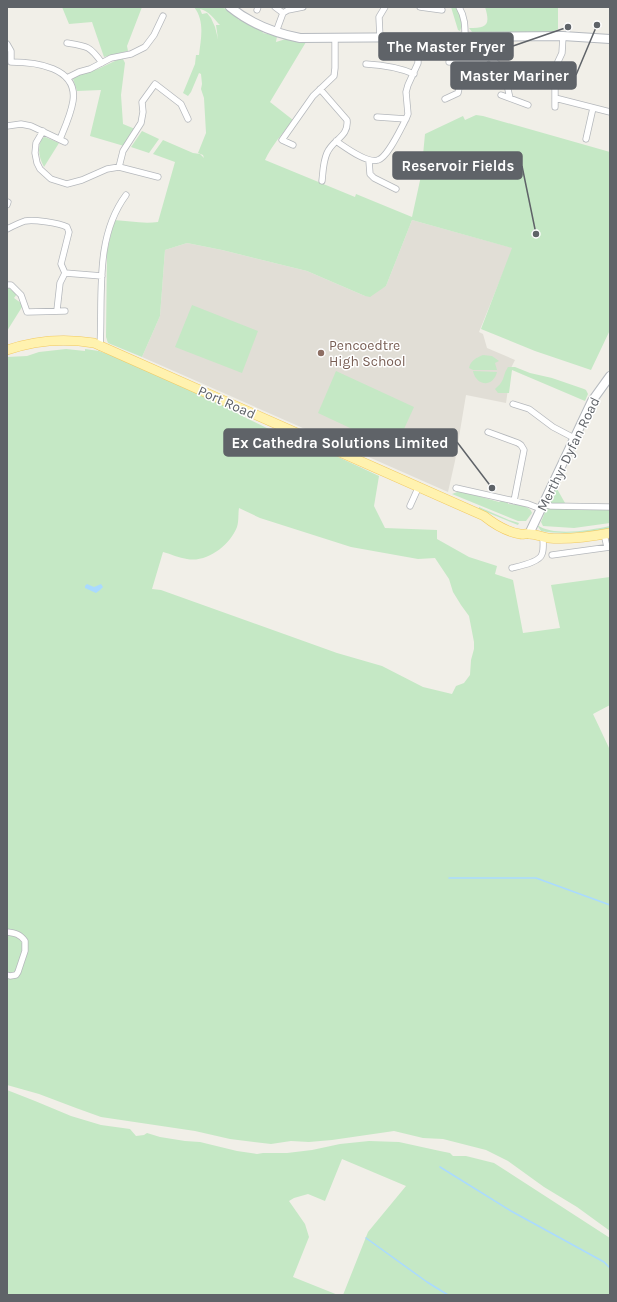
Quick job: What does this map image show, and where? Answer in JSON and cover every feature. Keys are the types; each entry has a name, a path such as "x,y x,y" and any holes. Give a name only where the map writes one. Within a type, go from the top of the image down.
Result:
{"main road":[{"name":"Port Road","path":"7,350 35,344 72,345 92,348 100,347 134,360 484,516 492,517 523,529 529,534 543,537 571,538 607,533"}],"street":[{"path":"230,7 255,24 276,32 300,38 563,36 610,39"},
{"path":"275,7 283,13"},
{"path":"276,32 283,13 288,10 303,7"},
{"path":"380,38 379,17 385,7"},
{"path":"420,7 442,10"},
{"path":"459,7 465,19 465,37"},
{"path":"67,78 79,72 90,69 111,58 131,54 145,47 154,34 163,16"},
{"path":"555,107 555,68 562,53 563,36"},
{"path":"488,37 489,57"},
{"path":"293,145 282,140 313,96 332,79 335,72 335,38"},
{"path":"336,141 370,161 378,160 385,156 408,114 406,92 418,62 418,38"},
{"path":"67,43 84,45 94,51 102,63"},
{"path":"7,44 11,51 9,62 28,62 56,70 67,78 73,92 73,101 63,140 31,126 21,124 7,126"},
{"path":"449,62 459,63 483,61 489,57"},
{"path":"489,57 499,64 503,70 510,98"},
{"path":"445,99 458,93 459,63"},
{"path":"366,64 389,66 414,74"},
{"path":"119,167 123,151 141,123 143,112 142,102 155,84 181,104 188,119"},
{"path":"320,89 347,120 348,127 345,133 331,146 327,153 322,181"},
{"path":"501,95 528,105"},
{"path":"555,98 610,112"},
{"path":"586,139 593,108"},
{"path":"377,117 406,119"},
{"path":"43,131 36,143 35,154 40,169 51,179 67,184 82,180 108,169 119,167 158,177"},
{"path":"370,161 370,174 374,178 396,189"},
{"path":"100,347 103,256 108,232 114,215 126,195"},
{"path":"7,229 24,221 31,220 67,227 69,232 61,264 65,273"},
{"path":"65,273 102,276"},
{"path":"57,310 60,283 65,273"},
{"path":"9,285 21,295 27,312 57,310 65,311"},
{"name":"Merthyr Dyfan Road","path":"529,534 592,401 610,376"},
{"path":"513,404 529,409 553,427 574,438"},
{"path":"488,432 521,445 524,450 514,501"},
{"path":"410,506 419,486"},
{"path":"456,488 542,506 610,507"},
{"path":"552,555 608,547 607,533"},
{"path":"512,568 530,563 540,558 542,554 543,537"},
{"path":"7,932 22,936 26,940 25,951 18,972 16,975 7,975"}],"shaded area":[{"name":"Pencoedtre High School","path":"412,220 513,248 479,332 483,334 487,348 515,360 511,368 506,403 466,395 455,461 448,492 142,357 160,316 165,250 187,243 222,250 307,271 365,296 386,286"}],"green space":[{"path":"62,7 142,7 127,46 128,51 104,57 92,22 69,24"},
{"path":"194,7 224,8 235,15 239,20 246,20 261,29 263,33 277,36 276,42 286,39 306,42 270,102 293,120 274,144 265,160 355,197 356,194 412,217 421,176 425,134 463,116 465,120 476,115 483,116 610,152 610,330 591,370 535,351 481,329 512,248 412,220 386,286 370,297 307,271 222,250 187,243 165,250 160,316 142,357 108,343 106,337 107,252 114,220 141,223 158,222 175,162 153,154 163,140 193,153 200,154 204,158 203,155 198,153 206,133 204,98 201,89 201,74 199,73 188,96 183,93 195,64 196,55 199,55 201,24","holes":["200,9 206,12 220,25 216,25 218,39 211,18 207,13 202,14"]},
{"path":"451,7 457,7 460,13 462,22 460,31 458,30"},
{"path":"485,7 558,7 558,29 553,32 472,32 469,28 486,25 487,13"},
{"path":"123,59 125,63 121,95 123,124 135,129 124,146 90,136 101,90 77,91 73,79 74,76 98,69 117,60"},
{"path":"142,131 159,139 149,153 131,147"},
{"path":"45,137 59,143 44,167 39,149 42,138"},
{"path":"7,287 17,294 14,298 21,303 22,307 7,331"},
{"path":"192,305 258,331 242,373 175,347"},
{"path":"66,349 85,351 85,349 99,351 113,356 218,402 240,415 271,430 304,441 379,476 374,506 385,528 437,530 437,539 469,557 497,566 495,574 513,580 523,633 560,628 551,585 610,577 610,705 593,714 610,750 610,1231 508,1161 486,1150 443,1139 423,1138 394,1131 332,1140 309,1142 291,1141 271,1144 230,1139 195,1131 101,1117 39,1094 7,1085 7,357 27,356 39,352","holes":["239,508 260,518 351,547 418,559 435,558 449,579 453,592 469,616 474,649 471,660 470,675 464,683 456,686 452,694 423,687 382,666 337,653 161,590 152,589 163,552 187,559 195,560 202,558 217,551 234,534 238,522"]},
{"path":"483,355 492,356 499,361 495,363 497,370 473,370 469,368 472,361"},
{"path":"508,367 515,367 530,373 552,378 584,389 588,394 585,401 512,370 509,393 498,393 495,389 502,380"},
{"path":"336,371 414,407 395,449 318,413"},
{"path":"473,371 497,372 492,381 485,383 477,380"},
{"path":"556,487 565,503 565,505 549,504"},
{"path":"460,491 499,502 501,501 508,504 526,507 531,510 532,513 526,521 518,521 452,494"},
{"path":"479,507 519,523 518,525 479,509"},
{"path":"547,507 592,510 610,509 610,523 574,528 543,526 541,522"},
{"path":"537,525 544,529 563,532 583,531 610,526 610,529 584,532 559,533 541,531"},
{"path":"7,1090 71,1116 101,1125 130,1129 136,1136 147,1133 160,1137 200,1142 257,1154 287,1153 312,1150 340,1144 369,1141 399,1142 450,1153 453,1156 466,1156 494,1163 610,1238 610,1295 343,1295 368,1232 406,1186 342,1159 325,1201 308,1194 289,1201 305,1224 309,1237 293,1277 338,1295 7,1295"}],"water":[{"path":"87,584 94,587 101,584 103,587 96,593 85,588"}],"waterway":[{"path":"449,878 536,878 610,905"},
{"path":"440,1167 511,1211 604,1262 610,1268"},
{"path":"366,1238 427,1282 448,1295"}],"place":[{"name":"Master Mariner","path":"597,25"},
{"name":"The Master Fryer","path":"568,27"},
{"name":"Reservoir Fields","path":"536,234"},
{"name":"Pencoedtre High School","path":"321,353"},
{"name":"Ex Cathedra Solutions Limited","path":"492,488"}]}
